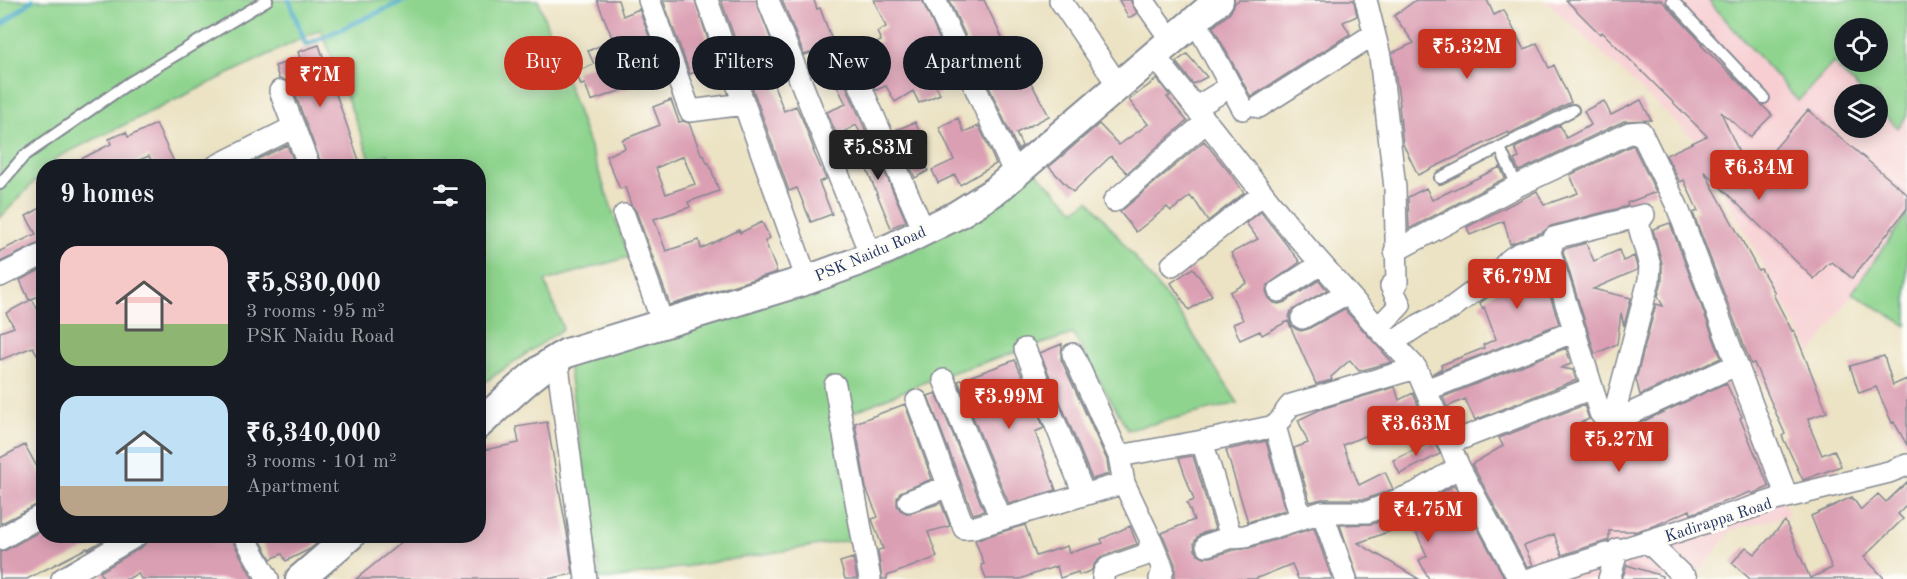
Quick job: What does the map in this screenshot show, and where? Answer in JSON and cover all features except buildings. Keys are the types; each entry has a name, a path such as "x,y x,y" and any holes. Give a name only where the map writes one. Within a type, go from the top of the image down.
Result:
{"street":[{"path":"649,0 690,111 744,104"},
{"path":"707,0 807,280"},
{"path":"768,0 871,256"},
{"path":"935,0 1016,174"},
{"path":"1060,0 1118,85"},
{"path":"1143,0 1162,48 1201,115 1294,234 1416,368 1460,467 1519,579"},
{"name":"PSK Naidu Road","path":"486,418 557,358 577,349 807,280 871,256 984,200 1219,0"},
{"path":"1366,0 1380,56 1395,188 1397,283 1391,286 1400,305 1385,336"},
{"path":"1195,20 1231,86 1251,108 1374,34"},
{"path":"1114,201 1231,86"},
{"path":"862,90 924,231"},
{"path":"280,91 306,159"},
{"path":"230,159 294,127"},
{"path":"1395,251 1517,186 1629,133 1641,132 1677,206 1787,497"},
{"path":"1172,265 1263,194"},
{"path":"624,215 663,324"},
{"path":"1644,215 1638,223 1650,266 1649,280 1612,422 1600,413 1550,252 1554,238 1644,215"},
{"path":"1385,336 1419,325 1450,309 1500,272 1511,256 1552,243"},
{"path":"0,276 36,258"},
{"path":"1279,291 1321,264"},
{"path":"1302,318 1347,293"},
{"path":"1426,390 1575,332"},
{"path":"1025,349 1084,494"},
{"path":"1073,354 1119,456 1124,483 1163,569 1160,579"},
{"path":"557,358 586,579"},
{"path":"1612,422 1736,366"},
{"path":"1119,456 1275,426 1291,405 1416,368"},
{"path":"944,380 1001,519"},
{"path":"835,385 870,579"},
{"path":"1450,443 1592,388"},
{"path":"917,401 964,528 1124,483"},
{"path":"1275,426 1301,519"},
{"path":"1202,441 1231,537"},
{"name":"Kadirappa Road","path":"1530,579 1618,549 1787,497 1888,472 1907,465"},
{"path":"1207,545 1322,513 1368,512 1416,493 1460,467"},
{"path":"909,501 949,486"},
{"path":"1322,513 1346,579"},
{"path":"0,539 36,518"},
{"path":"1103,579 1104,572 1108,568 1145,555 1151,540"},
{"path":"1647,541 1686,579"},
{"path":"62,579 124,543"},
{"path":"248,543 268,579"},
{"path":"300,579 342,543"},
{"path":"1609,579 1618,549"}],"lane":[{"path":"0,184 24,156 129,83 267,0"},
{"path":"1671,0 1764,98"},
{"path":"1440,178 1573,110"},
{"path":"1500,148 1517,186"}],"shaded area":[{"path":"1545,0 1907,0 1907,214 1811,354 1695,140"},
{"path":"1758,440 1789,515 1732,530 1697,574 1675,579 1423,579 1414,559 1445,546 1457,575 1507,553 1493,526 1574,486 1674,478"}],"green space":[{"path":"0,0 538,0 551,36 504,36 504,90 570,90 629,257 545,281 563,329 486,381 486,159 389,159 387,154 370,159 321,29 56,159 36,159 36,180 0,218"},
{"path":"1708,0 1907,0 1907,116 1898,128 1888,118 1888,84 1854,84 1842,72 1888,72 1888,18 1834,18 1833,63 1798,101"},
{"path":"1035,171 1075,210 1089,200 1181,316 1238,403 1128,430 1073,334 935,378 832,421 857,539 600,579 568,364 883,264"},
{"path":"1907,214 1907,326 1852,293"}],"waterway":[{"path":"0,26 32,0"},
{"path":"289,0 306,45 406,0"}]}
